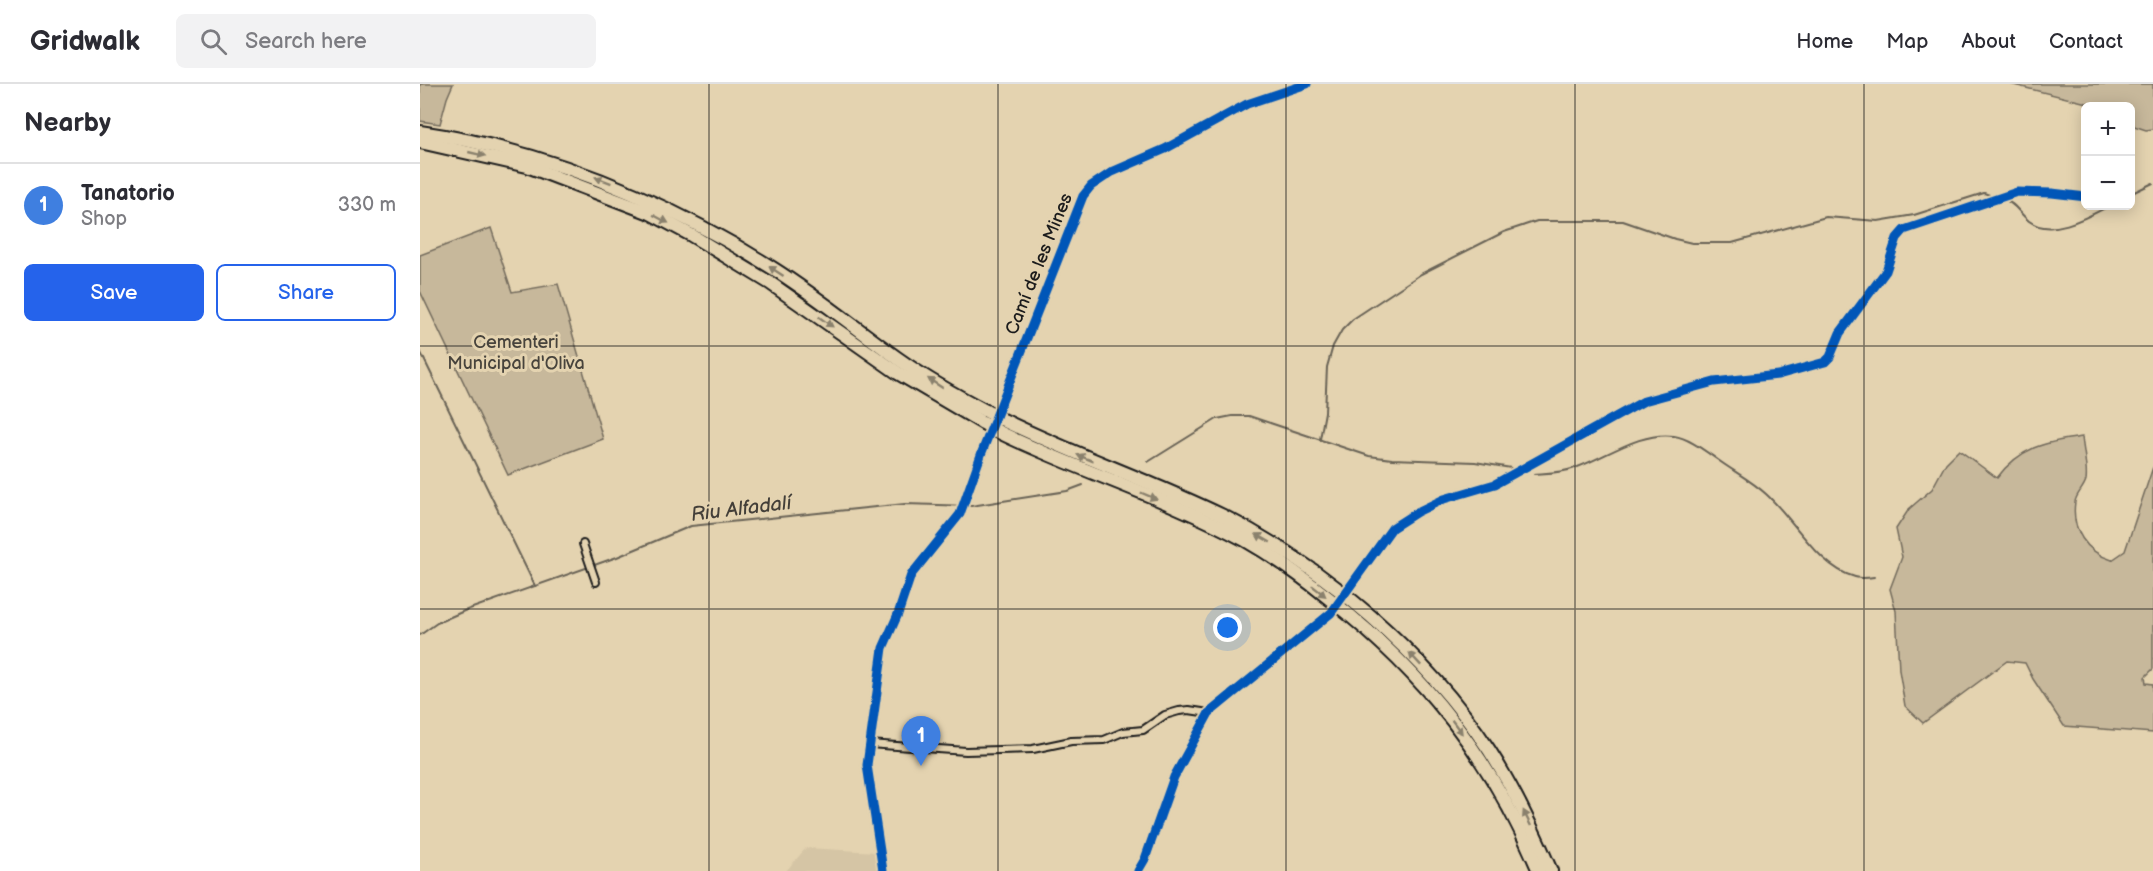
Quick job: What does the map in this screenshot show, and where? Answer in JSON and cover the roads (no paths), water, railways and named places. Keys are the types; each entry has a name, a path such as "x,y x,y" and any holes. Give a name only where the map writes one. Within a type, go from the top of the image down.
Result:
{"highway":[{"path":"420,132 522,152 604,180 700,225 776,270 902,362 1042,453 1137,491 1243,539 1293,571 1367,628 1436,698 1469,742 1510,807 1539,871"},
{"path":"420,142 527,166 650,213 692,235 770,283 897,373 993,422 1048,442 1197,504 1250,531 1308,567 1374,620 1431,676 1474,729 1517,797 1551,871"}],"street":[{"name":"Camí de les Mines","path":"883,871 867,765 883,648 898,614 911,575 960,514 993,422 1083,196 1091,186 1112,172 1165,149 1247,104 1306,84"},
{"path":"1352,583 1392,528 1401,522 1444,499 1495,484 1644,401 1713,382 1778,375 1825,362 1830,357 1840,333 1886,271 1897,238 1904,230 2017,192 2052,193 2081,197"},
{"path":"583,544 595,579"},
{"path":"1138,871 1145,860 1174,777 1209,713 1331,613"},
{"path":"869,744 966,751 1033,749 1071,741 1104,740 1123,732 1143,730 1165,715 1179,711 1209,713"}],"waterway":[{"path":"2135,192 2153,183"},
{"path":"1320,439 1325,412 1327,367 1333,346 1342,330 1353,319 1421,274 1504,232 1537,221 1623,221 1692,243 1732,243 1826,217 1878,221 1914,215 1984,193 1995,197"},
{"path":"2003,199 2038,226 2058,227 2101,210"},
{"path":"420,351 535,586"},
{"path":"1148,462 1217,419 1249,416 1369,456 1475,462 1511,468"},
{"path":"1534,474 1570,470 1648,437 1680,437 1697,445 1761,489 1829,563 1855,577 1874,577"},
{"name":"Riu Alfadalí","path":"420,635 437,623 464,611 617,557 691,526 905,504 971,506 1067,491 1083,485"}],"place":[{"name":"Tanatorio","path":"921,766"}],"park label":[{"name":"Cementeri Municipal d'Oliva","path":"516,352"}]}
